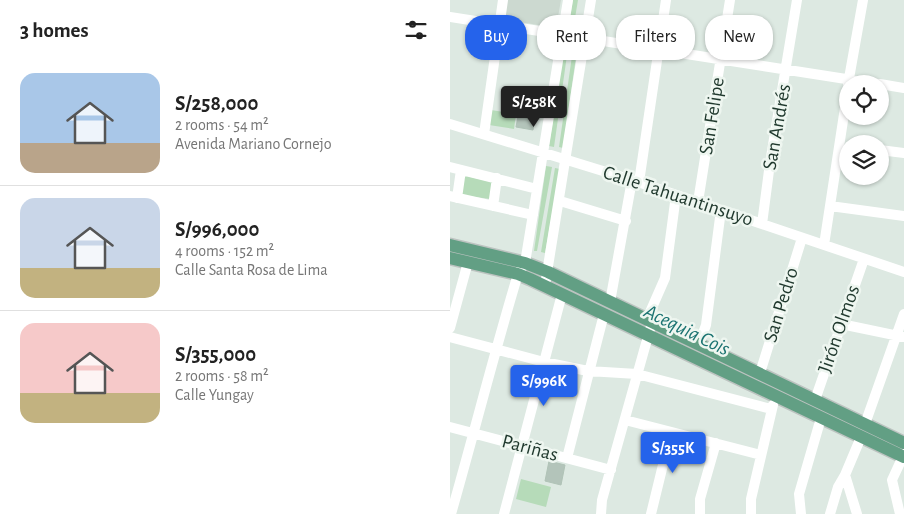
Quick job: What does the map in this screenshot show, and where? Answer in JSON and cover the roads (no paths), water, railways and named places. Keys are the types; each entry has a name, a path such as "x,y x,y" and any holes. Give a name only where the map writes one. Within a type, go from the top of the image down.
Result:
{"main road":[{"path":"450,245 521,268 610,302 904,443"},
{"path":"450,258 521,268"},
{"path":"546,279 562,294 904,456"}],"street":[{"path":"501,15 503,0"},
{"path":"565,15 568,0"},
{"path":"589,15 591,0"},
{"path":"664,15 666,0"},
{"name":"San Felipe","path":"728,15 730,0"},
{"name":"San Andrés","path":"762,224 770,163 787,70 797,0"},
{"path":"850,75 863,0"},
{"path":"450,17 465,19"},
{"path":"484,134 494,60"},
{"path":"451,514 495,350 521,268 533,215 558,60"},
{"path":"546,279 583,60"},
{"path":"610,302 657,60"},
{"path":"721,60 787,70 839,82"},
{"name":"San Felipe","path":"698,202 721,60"},
{"path":"889,86 904,88"},
{"name":"Calle Tahuantinsuyo","path":"450,124 635,181 904,272"},
{"path":"889,151 904,153"},
{"path":"824,246 839,164"},
{"path":"450,167 537,189"},
{"path":"461,170 453,197 533,215"},
{"path":"493,206 497,178"},
{"path":"601,514 611,470 648,335 650,321 665,278 676,195"},
{"path":"560,201 626,221"},
{"path":"830,206 904,216"},
{"path":"699,344 706,325 721,210"},
{"name":"San Pedro","path":"760,373 802,238"},
{"name":"Jirón Olmos","path":"815,400 864,258"},
{"path":"450,328 468,262"},
{"path":"504,514 562,294"},
{"path":"567,458 604,314"},
{"path":"865,424 900,336 904,314"},
{"path":"841,324 900,336"},
{"path":"450,337 495,350 588,371 637,374 772,409"},
{"path":"751,514 751,499 776,396"},
{"path":"801,514 799,494 822,418"},
{"path":"625,420 761,455"},
{"name":"Pariñas","path":"450,427 611,470"},
{"path":"651,514 671,432"},
{"path":"830,514 838,487 846,475 862,437"},
{"path":"700,514 700,499 716,443"},
{"path":"900,514 892,480 904,456"},
{"path":"846,475 857,514"}],"water label":[{"name":"Acequia Cois","path":"687,330"}]}
